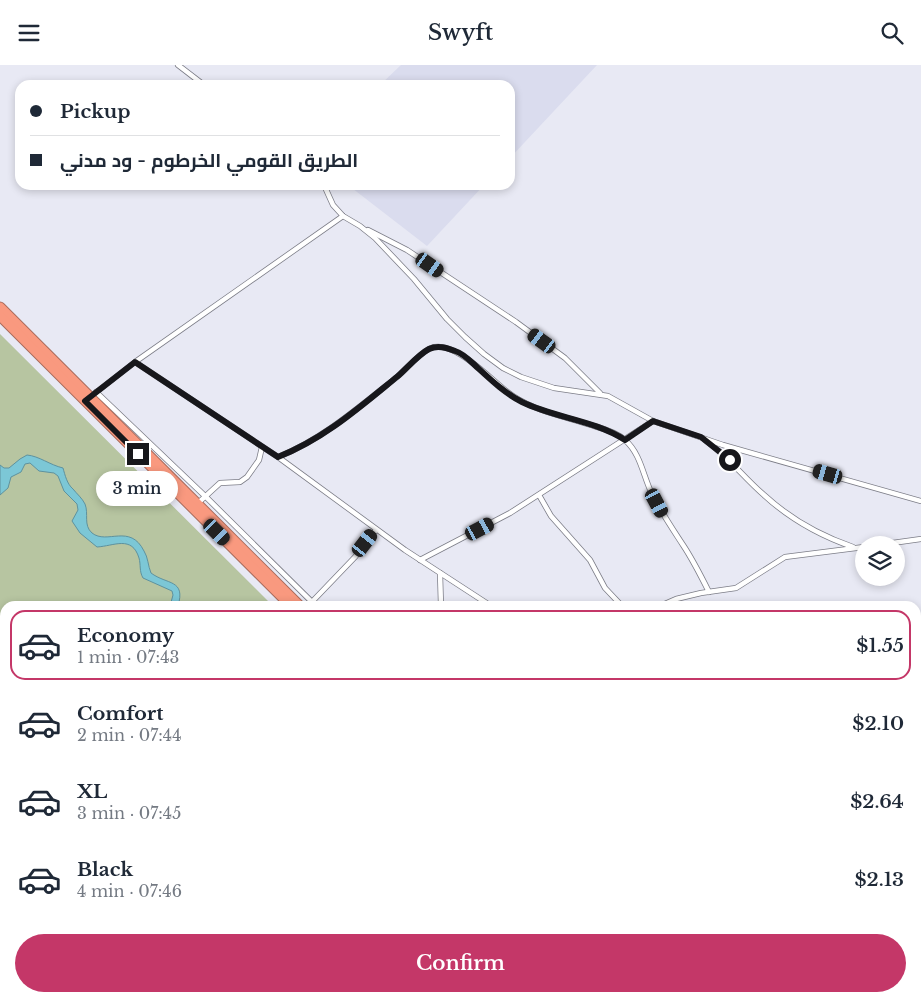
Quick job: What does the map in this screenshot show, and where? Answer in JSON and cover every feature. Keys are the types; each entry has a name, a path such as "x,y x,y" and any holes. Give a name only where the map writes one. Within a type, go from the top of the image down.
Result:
{"highway":[{"path":"0,307 295,601"},
{"path":"0,316 91,396 286,601"}],"street":[{"path":"178,65 198,80"},
{"path":"326,190 333,205 343,216 407,250 516,323 565,358 600,394"},
{"path":"307,601 206,497 91,396 135,362 343,216"},
{"path":"360,226 375,238 414,279 447,319 465,337 484,354 521,377 554,388 600,394 615,398 653,421 701,437 921,501"},
{"path":"278,457 310,443 328,431 402,373 425,352 435,347 459,352 512,396 551,413 616,434 625,440 635,453 652,493 672,529 695,564 709,592"},
{"path":"135,362 278,457 376,530 483,601"},
{"path":"420,560 510,513 653,421"},
{"path":"701,437 723,453 764,495 781,509 832,539 855,547"},
{"path":"197,504 220,483 240,482 247,477 259,460 262,447"},
{"path":"539,495 551,516 590,560 605,588 617,601"},
{"path":"313,601 355,557 376,530"},
{"path":"905,541 921,539"},
{"path":"671,601 736,588 784,557 855,547"},
{"path":"440,573 441,601"}],"shaded area":[{"path":"401,65 597,65 515,153 515,80 385,80"},
{"path":"354,190 479,190 427,246"}],"green space":[{"path":"0,334 268,601 0,601"}],"water":[{"path":"27,455 63,468 69,485 85,504 89,530 98,536 125,536 132,538 145,553 151,573 177,587 179,601 171,601 172,591 143,578 139,558 132,546 122,543 97,547 80,533 72,521 78,510 77,504 64,491 58,476 54,473 39,471 30,463 25,464 21,472 11,477 8,488 0,495 0,465 4,468 9,468"}],"route":[{"path":"138,454 85,401 135,362 278,457 292,452 321,436 350,415 429,349 440,347 454,350 464,355 512,396 537,408 603,429 625,440 653,421 701,437 730,460"}]}
